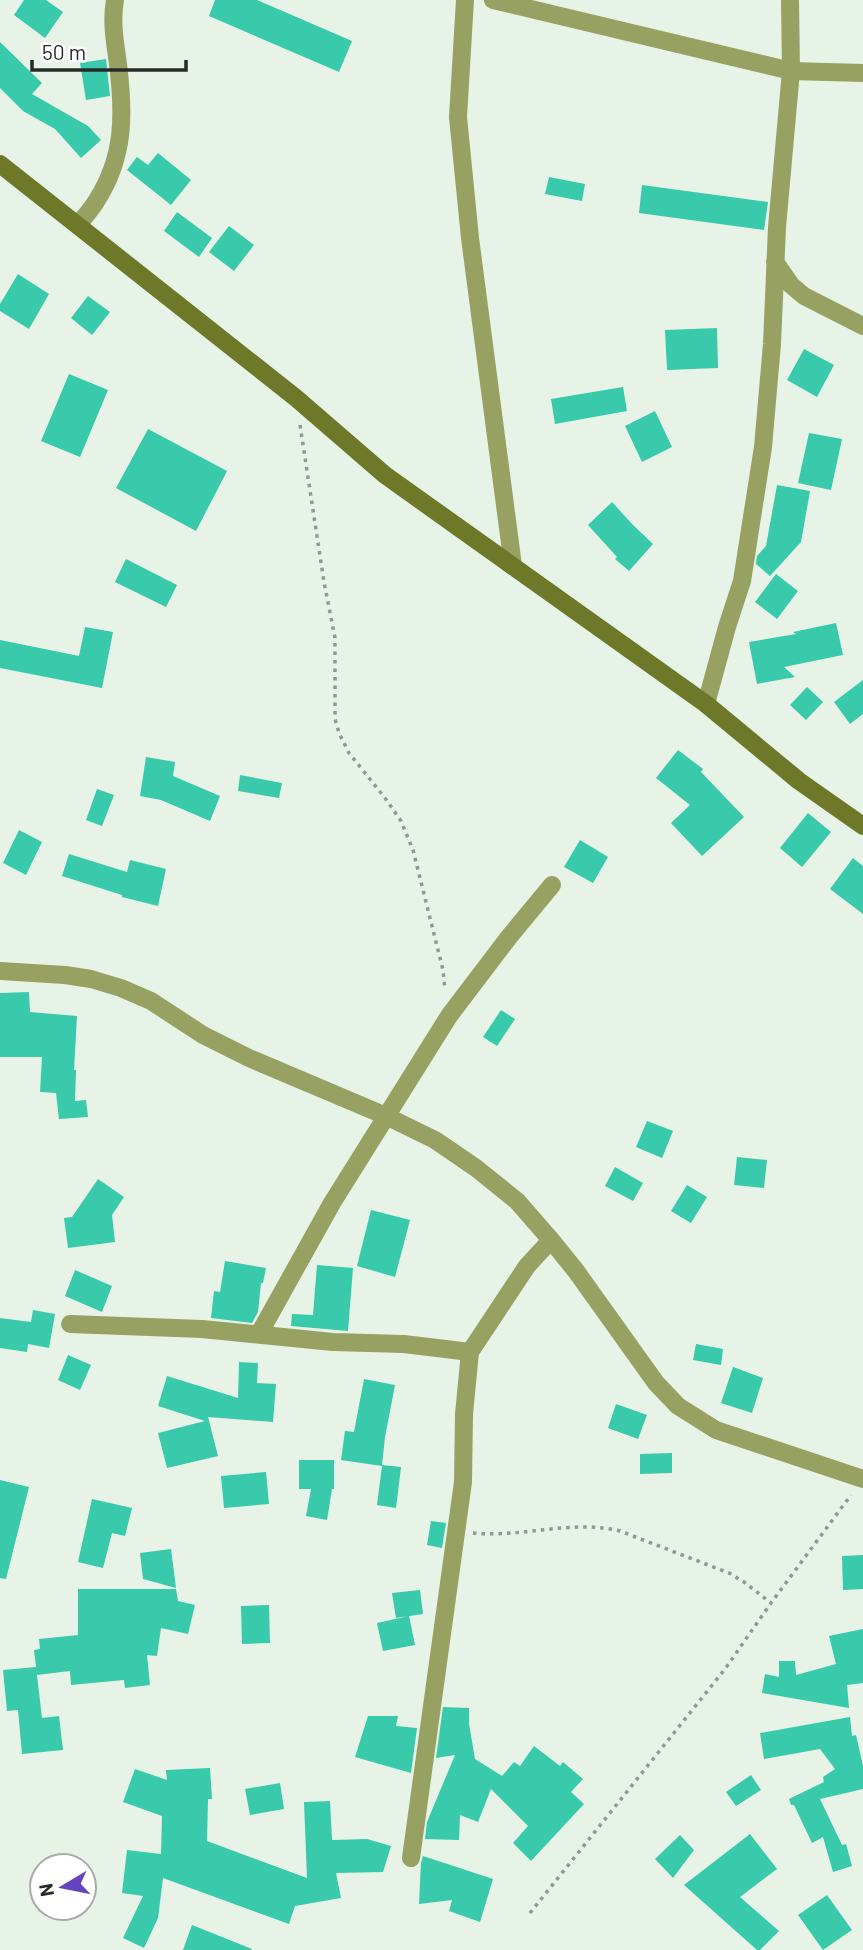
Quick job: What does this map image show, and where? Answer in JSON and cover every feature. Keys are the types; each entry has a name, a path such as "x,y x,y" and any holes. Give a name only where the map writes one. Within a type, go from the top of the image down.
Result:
{"main road":[{"path":"0,164 296,398 385,475 706,704 799,781 863,826"}],"street":[{"path":"78,225 98,198 113,166 121,138 122,105 113,17 116,0"},
{"path":"464,0 458,117 470,238 513,566"},
{"path":"493,0 521,3 791,71 863,73"},
{"path":"706,704 742,581 763,447 772,344 777,227 791,71 790,0"},
{"path":"775,262 803,296 863,326"},
{"path":"259,1334 332,1203 449,1016 552,885"},
{"path":"0,971 65,975 92,979 121,988 151,1001 203,1035 248,1058 386,1116 435,1140 517,1201 576,1271 656,1383 678,1406 716,1430 790,1453 859,1485"},
{"path":"411,1858 463,1482 464,1414 470,1352 519,1276 551,1240"},
{"path":"69,1324 202,1329 334,1342 404,1344 470,1352"}],"path":[{"path":"296,398 335,638 335,719 349,752 401,821 412,850 443,970 449,1016"},
{"path":"530,1913 725,1669 859,1485"},
{"path":"457,1532 500,1535 589,1526 606,1527 729,1573 744,1581 771,1603"}],"building":[{"path":"24,0 46,0 63,12 45,38 14,15"},
{"path":"215,0 257,0 352,41 339,72 209,16"},
{"path":"0,42 42,83 32,94 88,126 101,140 81,158 55,129 23,111 0,88"},
{"path":"106,59 110,96 86,100 80,63"},
{"path":"158,153 191,180 171,205 127,170 137,157 148,165"},
{"path":"549,177 585,184 582,201 545,194"},
{"path":"642,185 768,202 764,230 639,213"},
{"path":"177,212 212,238 199,257 164,231"},
{"path":"229,226 254,245 234,271 209,252"},
{"path":"18,274 49,294 29,329 0,311 0,304"},
{"path":"88,296 110,312 92,335 71,318"},
{"path":"717,328 718,368 667,370 665,330"},
{"path":"804,349 834,365 817,397 787,380"},
{"path":"69,374 108,390 80,457 41,441"},
{"path":"623,387 627,411 555,424 551,399"},
{"path":"655,411 672,447 642,462 625,426"},
{"path":"148,429 227,471 196,531 116,488"},
{"path":"809,433 842,439 831,490 798,483"},
{"path":"777,485 810,491 801,542 770,576 756,564 757,556 766,546"},
{"path":"612,502 653,544 629,571 615,559 617,557 588,525"},
{"path":"126,559 177,585 166,607 115,582"},
{"path":"776,574 798,591 777,619 755,602"},
{"path":"836,623 843,655 784,667 795,677 757,684 749,642 796,634 793,632"},
{"path":"85,627 113,632 102,688 0,668 0,640 79,656"},
{"path":"863,680 863,714 850,724 834,702"},
{"path":"807,687 823,702 806,720 790,705"},
{"path":"678,750 703,769 701,772 744,817 702,856 671,823 690,805 656,778"},
{"path":"146,757 175,762 173,776 220,796 210,821 161,800 140,796"},
{"path":"240,775 282,783 279,798 238,791"},
{"path":"97,789 114,795 102,826 86,820"},
{"path":"808,813 831,832 802,867 780,848"},
{"path":"19,830 42,842 26,875 3,863"},
{"path":"580,840 608,857 593,883 564,867"},
{"path":"69,854 127,872 130,860 166,869 158,906 122,897 62,876"},
{"path":"853,858 863,866 863,914 830,889"},
{"path":"29,992 30,1012 77,1016 75,1101 86,1100 88,1117 59,1119 56,1093 40,1092 42,1057 0,1057 0,993"},
{"path":"501,1010 515,1019 497,1046 483,1037"},
{"path":"647,1121 673,1131 662,1158 636,1147"},
{"path":"737,1157 767,1160 764,1188 734,1185"},
{"path":"615,1167 643,1183 633,1201 605,1186"},
{"path":"98,1179 124,1197 112,1215 115,1242 68,1248 64,1218 72,1217"},
{"path":"687,1185 707,1197 691,1223 671,1211"},
{"path":"371,1210 410,1220 395,1277 357,1266"},
{"path":"225,1261 266,1268 261,1283 258,1312 252,1323 211,1318 214,1291 220,1292"},
{"path":"317,1265 353,1268 348,1331 291,1326 292,1314 313,1315"},
{"path":"75,1270 112,1286 102,1312 65,1296"},
{"path":"33,1310 55,1314 49,1348 28,1344 27,1352 0,1348 0,1318 31,1322"},
{"path":"696,1344 723,1349 721,1365 693,1360"},
{"path":"68,1355 91,1365 80,1390 58,1380"},
{"path":"239,1362 258,1363 257,1383 276,1384 273,1422 208,1417 218,1456 167,1468 158,1433 205,1421 158,1406 167,1376 238,1398"},
{"path":"733,1367 763,1378 752,1413 721,1403"},
{"path":"364,1379 395,1385 382,1465 401,1467 396,1508 377,1505 382,1466 341,1460 345,1431 354,1432"},
{"path":"616,1404 647,1415 638,1439 608,1428"},
{"path":"672,1453 672,1473 640,1474 640,1454"},
{"path":"299,1460 334,1460 334,1489 327,1520 306,1516 311,1489 299,1489"},
{"path":"266,1472 269,1504 224,1508 221,1476"},
{"path":"0,1480 29,1487 6,1579 0,1578"},
{"path":"92,1499 132,1508 125,1536 112,1533 103,1568 78,1562"},
{"path":"431,1521 446,1523 442,1548 427,1545"},
{"path":"171,1549 176,1588 143,1579 140,1553"},
{"path":"863,1555 863,1589 843,1590 842,1556"},
{"path":"78,1589 176,1589 178,1601 195,1605 188,1634 161,1628 157,1656 147,1655 150,1685 125,1688 124,1680 71,1685 70,1671 37,1675 34,1650 40,1649 39,1639 78,1635"},
{"path":"420,1590 423,1614 396,1618 392,1593"},
{"path":"269,1605 270,1643 242,1644 241,1606"},
{"path":"409,1616 415,1645 383,1651 377,1623"},
{"path":"863,1629 863,1683 847,1685 849,1708 762,1693 765,1674 779,1677 779,1661 795,1661 796,1675 836,1664 829,1636"},
{"path":"36,1667 42,1718 59,1716 63,1750 22,1754 18,1710 7,1711 3,1670"},
{"path":"443,1707 469,1708 475,1759 502,1776 514,1762 520,1766 534,1746 560,1766 563,1762 583,1779 571,1792 584,1804 531,1861 513,1843 528,1826 491,1789 478,1822 460,1815 459,1840 425,1839 427,1822 455,1755 436,1758"},
{"path":"368,1716 398,1716 396,1726 417,1728 411,1773 355,1757"},
{"path":"850,1717 852,1736 856,1735 863,1766 863,1789 820,1799 842,1845 846,1844 852,1866 833,1872 823,1837 812,1843 789,1799 824,1782 823,1777 835,1769 820,1749 764,1759 760,1733"},
{"path":"210,1768 212,1799 208,1799 207,1841 307,1878 304,1802 330,1801 332,1840 367,1839 391,1846 383,1872 336,1873 341,1898 295,1906 289,1924 163,1878 158,1918 144,1948 123,1938 143,1896 122,1893 127,1850 161,1854 162,1816 123,1802 135,1769 167,1780 166,1770"},
{"path":"751,1775 761,1790 736,1806 726,1792"},
{"path":"280,1783 284,1809 250,1815 245,1789"},
{"path":"750,1834 777,1869 740,1897 779,1931 760,1950 684,1885"},
{"path":"680,1835 694,1850 673,1878 655,1859"},
{"path":"423,1856 493,1879 480,1922 449,1911 452,1900 419,1904"},
{"path":"827,1895 852,1930 823,1950 798,1915"},
{"path":"192,1925 252,1949 183,1950"}]}
